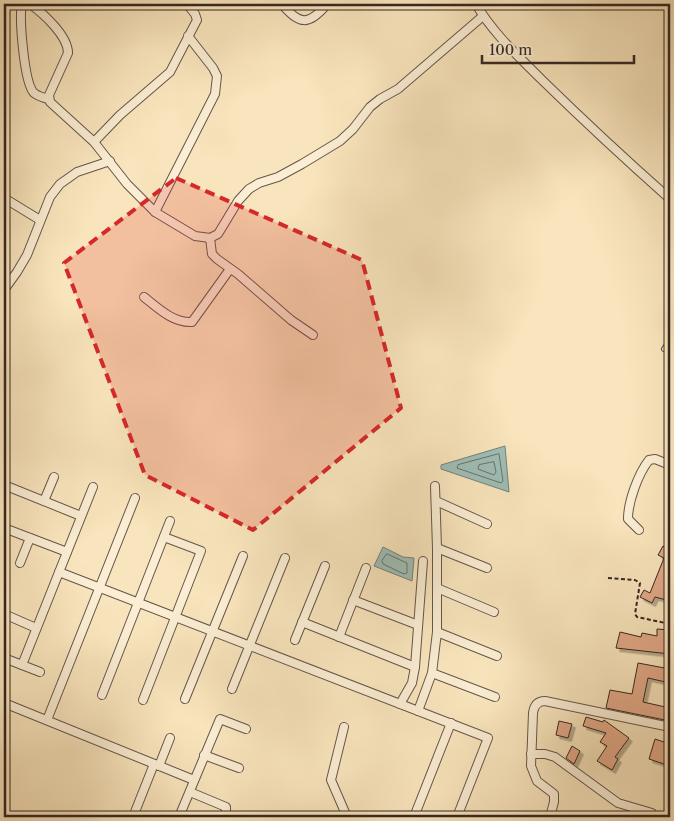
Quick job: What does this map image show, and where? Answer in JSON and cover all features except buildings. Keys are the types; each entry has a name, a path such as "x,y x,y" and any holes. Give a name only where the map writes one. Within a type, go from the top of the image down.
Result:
{"street":[{"path":"22,4 20,21 28,81 34,92 49,100 94,142 127,184 155,212 195,236 210,238 218,234 238,201 250,189 259,183 278,177 340,141 353,129 370,107 398,89 483,16"},
{"path":"30,4 38,9 60,33 68,49 68,54 49,95 49,100"},
{"path":"94,142 120,115 170,72 197,20 187,4"},
{"path":"282,4 294,18 301,20 312,18 327,4"},
{"path":"476,4 483,16 514,52 670,199"},
{"path":"155,212 215,94 217,76 188,36"},
{"path":"4,290 8,277 17,272 27,255 50,197 60,184 77,172 110,161"},
{"path":"4,198 40,220"},
{"path":"210,238 212,254 291,320 313,335"},
{"path":"144,297 177,320 192,322 230,269"},
{"path":"640,530 628,519 628,509 634,489 649,460 655,459 670,465"},
{"path":"44,501 54,477"},
{"path":"4,485 81,516"},
{"path":"418,710 432,673 437,632 435,486"},
{"path":"22,665 93,488"},
{"path":"47,720 135,498"},
{"path":"436,501 487,524"},
{"path":"102,695 170,520"},
{"path":"4,528 67,552"},
{"path":"143,700 201,551 164,537"},
{"path":"20,563 30,538"},
{"path":"437,548 488,568"},
{"path":"185,699 243,556"},
{"path":"232,689 285,558"},
{"path":"400,704 412,683 415,667 423,561"},
{"path":"295,640 325,566"},
{"path":"339,637 366,568"},
{"path":"59,572 488,738 457,817"},
{"path":"437,588 494,612"},
{"path":"354,600 418,625"},
{"path":"4,614 36,628"},
{"path":"302,622 415,667"},
{"path":"437,632 497,656"},
{"path":"4,658 40,672"},
{"path":"432,673 495,697"},
{"path":"550,817 554,794 537,781 531,766 533,713 534,707 540,701 670,727"},
{"path":"4,702 194,780"},
{"path":"180,817 220,719 246,729"},
{"path":"414,817 451,723"},
{"path":"344,727 331,780 347,817"},
{"path":"133,817 170,738"},
{"path":"531,754 545,754 555,757 618,803 653,813 653,817"},
{"path":"204,755 239,768"},
{"path":"190,792 226,807 226,817"}],"lane":[{"path":"664,349 670,340"}],"path":[{"path":"608,578 635,580 640,583 635,614 637,617 670,624"}],"highlighted area":[{"path":"176,178 362,260 401,408 253,530 145,475 64,263"}],"water":[{"path":"505,446 509,492 441,469 441,465"},
{"path":"383,547 403,557 414,558 412,581 374,566"}]}
